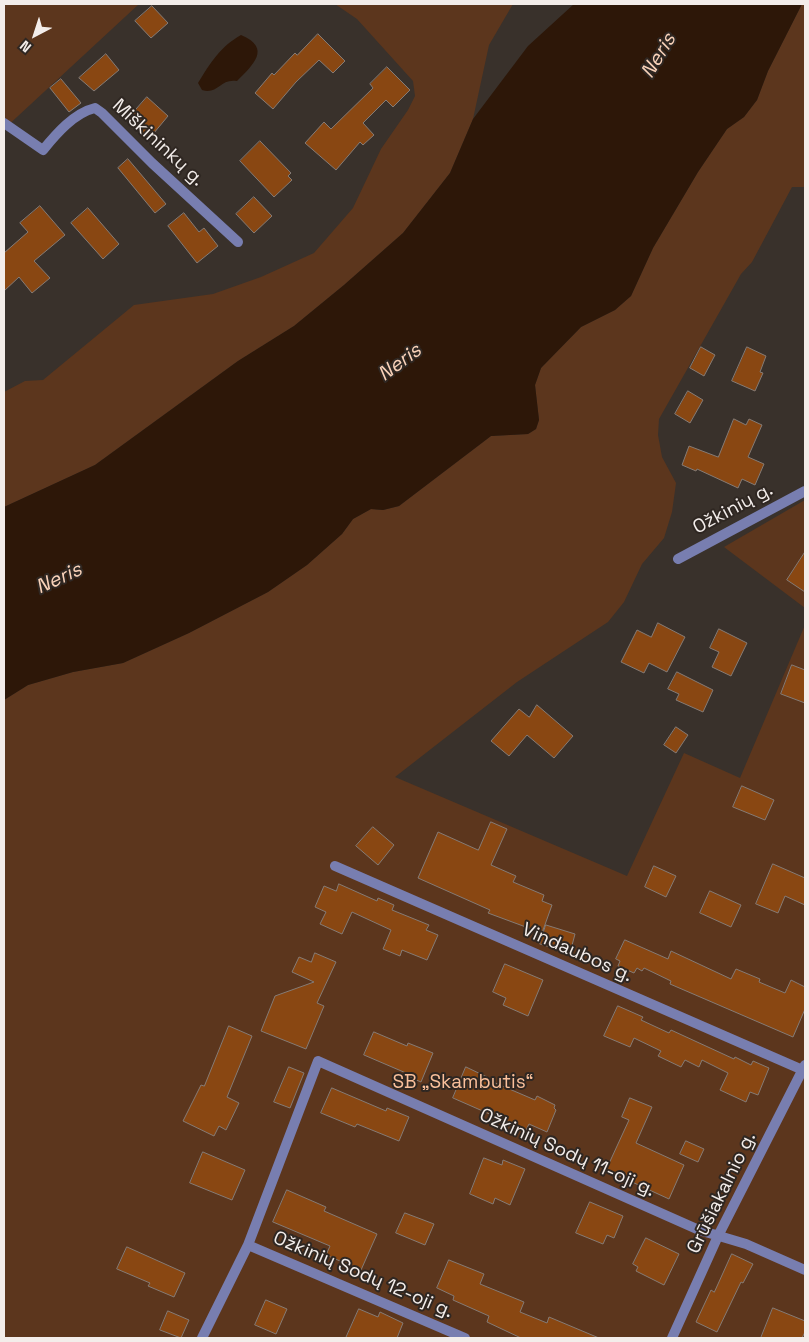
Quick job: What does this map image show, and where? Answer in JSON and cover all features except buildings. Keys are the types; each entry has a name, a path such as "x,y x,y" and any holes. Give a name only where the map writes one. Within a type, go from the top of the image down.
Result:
{"street":[{"name":"Miškininkų g.","path":"4,123 43,150 57,134 85,110 95,108 102,112 152,163 238,242"},
{"name":"Ožkinių g.","path":"678,559 805,490"},
{"name":"Vindaubos g.","path":"335,866 804,1068"},
{"name":"Ožkinių Sodų 11-oji g.","path":"202,1338 248,1244 318,1061 699,1230 746,1244 805,1270"},
{"name":"Grūšiakalnio g.","path":"672,1338 718,1236 804,1068"},
{"name":"Ožkinių Sodų 12-oji g.","path":"248,1244 465,1338"}],"green space":[{"path":"4,4 139,4 4,129"},
{"path":"335,4 513,4 489,45 473,119 450,173 403,233 294,326 238,361 95,465 4,507 4,392 25,381 43,380 134,305 213,294 261,277 314,253 353,208 381,149 408,110 415,96 413,81 357,19"},
{"name":"SB „Skambutis“","path":"802,4 805,4 805,187 792,187 752,262 741,274 659,419 658,435 662,457 676,483 672,512 664,538 642,564 624,602 608,622 517,682 395,777 627,876 684,753 740,778 805,625 805,1338 4,1338 4,700 28,685 73,672 123,663 189,633 268,592 307,565 342,534 353,519 371,509 383,510 399,506 491,436 528,434 536,429 539,420 535,385 541,368 581,327 615,310 631,296 653,248 698,172 727,129 744,117 757,100 768,71"},
{"path":"805,500 805,608 724,547"}],"water":[{"name":"Neris","path":"574,4 802,4 768,71 757,100 744,117 727,129 698,172 653,248 631,296 615,310 581,327 541,368 535,385 539,420 536,429 528,434 491,436 399,506 383,510 371,509 353,519 342,534 307,565 268,592 189,633 123,663 73,672 28,685 4,700 4,507 95,465 238,361 294,326 403,233 450,173 473,119 528,46"},
{"path":"241,35 256,45 258,51 257,57 249,69 237,81 227,82 216,89 202,90 198,83 212,62 227,45"}]}
